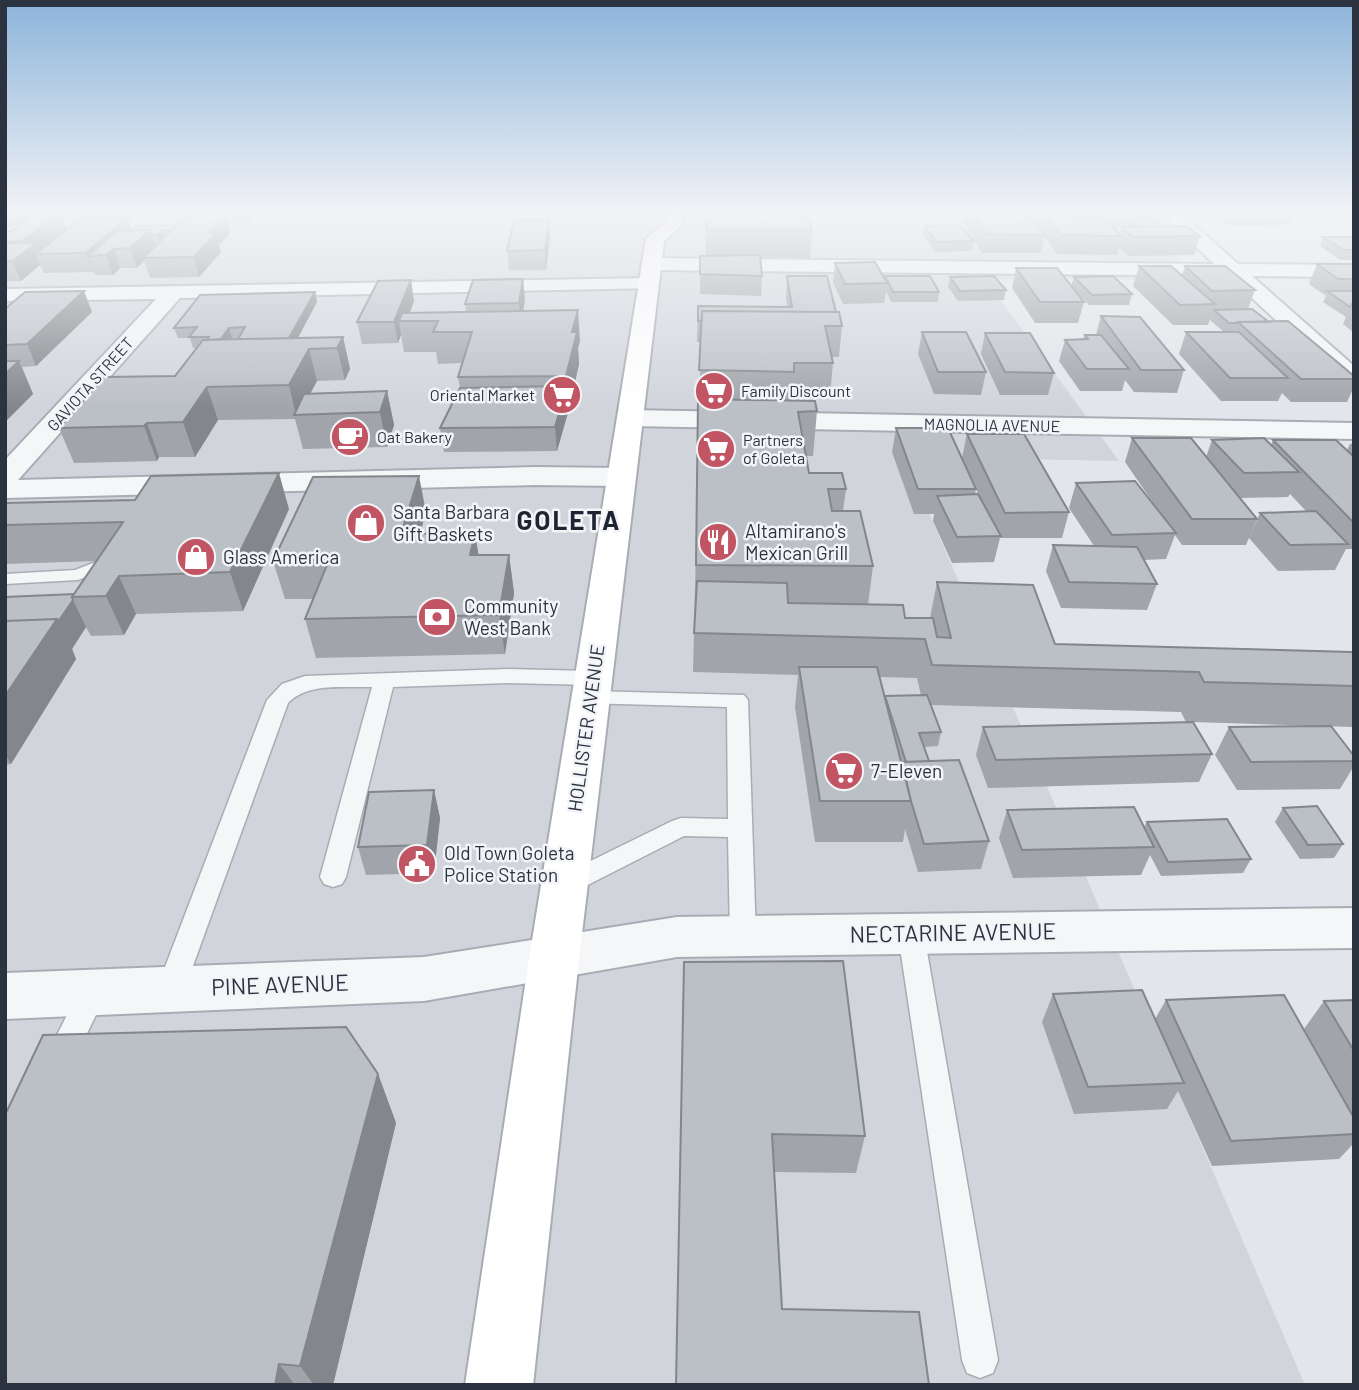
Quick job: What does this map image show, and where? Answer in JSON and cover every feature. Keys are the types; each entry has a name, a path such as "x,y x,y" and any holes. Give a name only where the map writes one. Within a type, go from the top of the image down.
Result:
{"main road":[{"name":"HOLLISTER AVENUE","path":"499,1385 564,885 649,279"}],"street":[{"path":"5,295 514,279"},
{"path":"1243,279 1354,379"},
{"name":"GAVIOTA STREET","path":"5,477 175,291"},
{"name":"MAGNOLIA AVENUE","path":"630,418 1354,431"},
{"path":"5,489 74,496 542,475 621,477"},
{"name":"NECTARINE AVENUE","path":"554,959 677,937 1354,928"},
{"name":"PINE AVENUE","path":"5,996 424,979 554,959"}],"lane":[{"path":"5,578 79,568 114,560"},
{"path":"5,578 37,563"},
{"path":"171,988 282,693 295,685 305,684 508,676 591,688 737,700 743,937"},
{"path":"333,877 384,681"},
{"path":"564,885 681,827 741,828"},
{"path":"911,934 980,1360"},
{"path":"46,1087 93,992"}],"shaded area":[{"path":"5,279 1208,279 1210,280 985,279 1119,461 905,457 1305,1385 5,1385"}],"building":[{"path":"523,279 519,303 465,304 473,280"},
{"path":"787,279 828,279 836,312 702,311 702,321 698,321 698,306 792,307"},
{"path":"843,279 885,279 887,283 845,284"},
{"path":"886,279 932,279 939,292 893,292"},
{"path":"951,279 996,279 1006,290 960,291"},
{"path":"1024,279 1066,279 1084,302 1040,302"},
{"path":"1076,279 1116,279 1132,294 1092,295"},
{"path":"1153,279 1186,279 1215,304 1180,305"},
{"path":"1199,279 1241,279 1255,290 1212,291"},
{"path":"411,280 394,322 357,322 378,281"},
{"path":"84,291 27,344 5,345 5,309 25,292"},
{"path":"1327,291 1354,291 1354,304 1350,307"},
{"path":"315,292 289,338 238,339 245,327 229,328 221,339 207,340 209,337 189,337 197,327 174,328 200,295"},
{"path":"1252,309 1269,322 1229,323 1214,310"},
{"path":"578,310 572,332 577,332 566,376 458,377 472,332 433,332 438,321 399,321 402,313"},
{"path":"702,311 839,312 842,326 825,326 833,363 794,363 794,372 699,370"},
{"path":"1101,316 1140,317 1184,370 1141,370"},
{"path":"1288,321 1354,376 1354,379 1301,379 1238,322"},
{"path":"922,332 966,332 986,372 938,372"},
{"path":"1186,332 1239,332 1288,378 1230,378"},
{"path":"985,333 1030,333 1054,373 1005,372"},
{"path":"1085,335 1101,335 1129,369 1087,369 1065,340 1088,339"},
{"path":"343,337 337,348 309,349 289,385 207,387 183,422 147,423 144,426 59,428 104,377 175,376 203,340"},
{"path":"5,361 19,361 5,374"},
{"path":"567,386 555,427 440,428 460,388"},
{"path":"387,391 380,412 294,415 304,394"},
{"path":"698,399 815,401 817,411 798,412 809,473 842,473 846,489 828,489 832,511 860,511 873,566 696,565"},
{"path":"896,428 948,428 976,489 918,489"},
{"path":"967,434 1024,434 1069,512 1005,513"},
{"path":"1132,438 1191,438 1257,519 1192,519"},
{"path":"1264,438 1299,472 1244,473 1212,440"},
{"path":"1273,440 1336,440 1354,457 1354,523"},
{"path":"279,473 230,572 119,576 106,596 72,597 123,522 5,525 5,503 135,500 151,476"},
{"path":"419,476 401,534 475,533 470,555 509,555 499,615 305,619 329,560 273,561 313,477"},
{"path":"1135,481 1176,533 1112,535 1076,483"},
{"path":"978,494 1001,536 957,537 937,496"},
{"path":"1316,511 1348,544 1290,545 1260,513"},
{"path":"1053,545 1137,547 1157,584 1069,582"},
{"path":"697,581 787,583 788,603 903,605 905,618 933,618 937,637 951,638 937,582 1033,585 1055,644 1352,652 1354,686 1204,682 1199,672 932,665 925,639 694,633"},
{"path":"74,594 73,600 58,622 57,619 5,621 5,597"},
{"path":"57,619 5,696 5,621"},
{"path":"799,667 877,667 911,801 820,801"},
{"path":"927,695 941,732 919,733 929,761 906,762 885,696"},
{"path":"1193,722 1212,754 996,760 983,727"},
{"path":"1331,726 1354,756 1354,761 1251,762 1229,727"},
{"path":"959,760 989,841 924,844 902,762"},
{"path":"434,790 427,845 358,847 369,792"},
{"path":"1317,806 1343,844 1308,845 1283,808"},
{"path":"1134,807 1154,847 1022,850 1007,810"},
{"path":"1227,819 1251,859 1168,862 1147,822"},
{"path":"843,961 865,1136 772,1134 782,1309 919,1312 929,1385 676,1385 684,962"},
{"path":"1142,990 1184,1083 1088,1087 1053,994"},
{"path":"1284,995 1354,1118 1354,1134 1231,1141 1166,1000"},
{"path":"1354,1000 1354,1051 1324,1001"},
{"path":"346,1027 378,1074 300,1366 279,1364 275,1385 5,1385 5,1115 43,1035"}],"place":[{"name":"Family Discount","path":"714,391"},
{"name":"Oriental Market","path":"562,395"},
{"name":"Oat Bakery","path":"350,437"},
{"name":"Partners of Goleta","path":"716,449"},
{"name":"Santa Barbara Gift Baskets","path":"366,523"},
{"name":"Altamirano's Mexican Grill","path":"718,542"},
{"name":"Glass America","path":"196,557"},
{"name":"Community West Bank","path":"437,617"},
{"name":"7-Eleven","path":"844,771"},
{"name":"Old Town Goleta Police Station","path":"417,864"}],"district":[{"name":"GOLETA","path":"569,521"}]}
